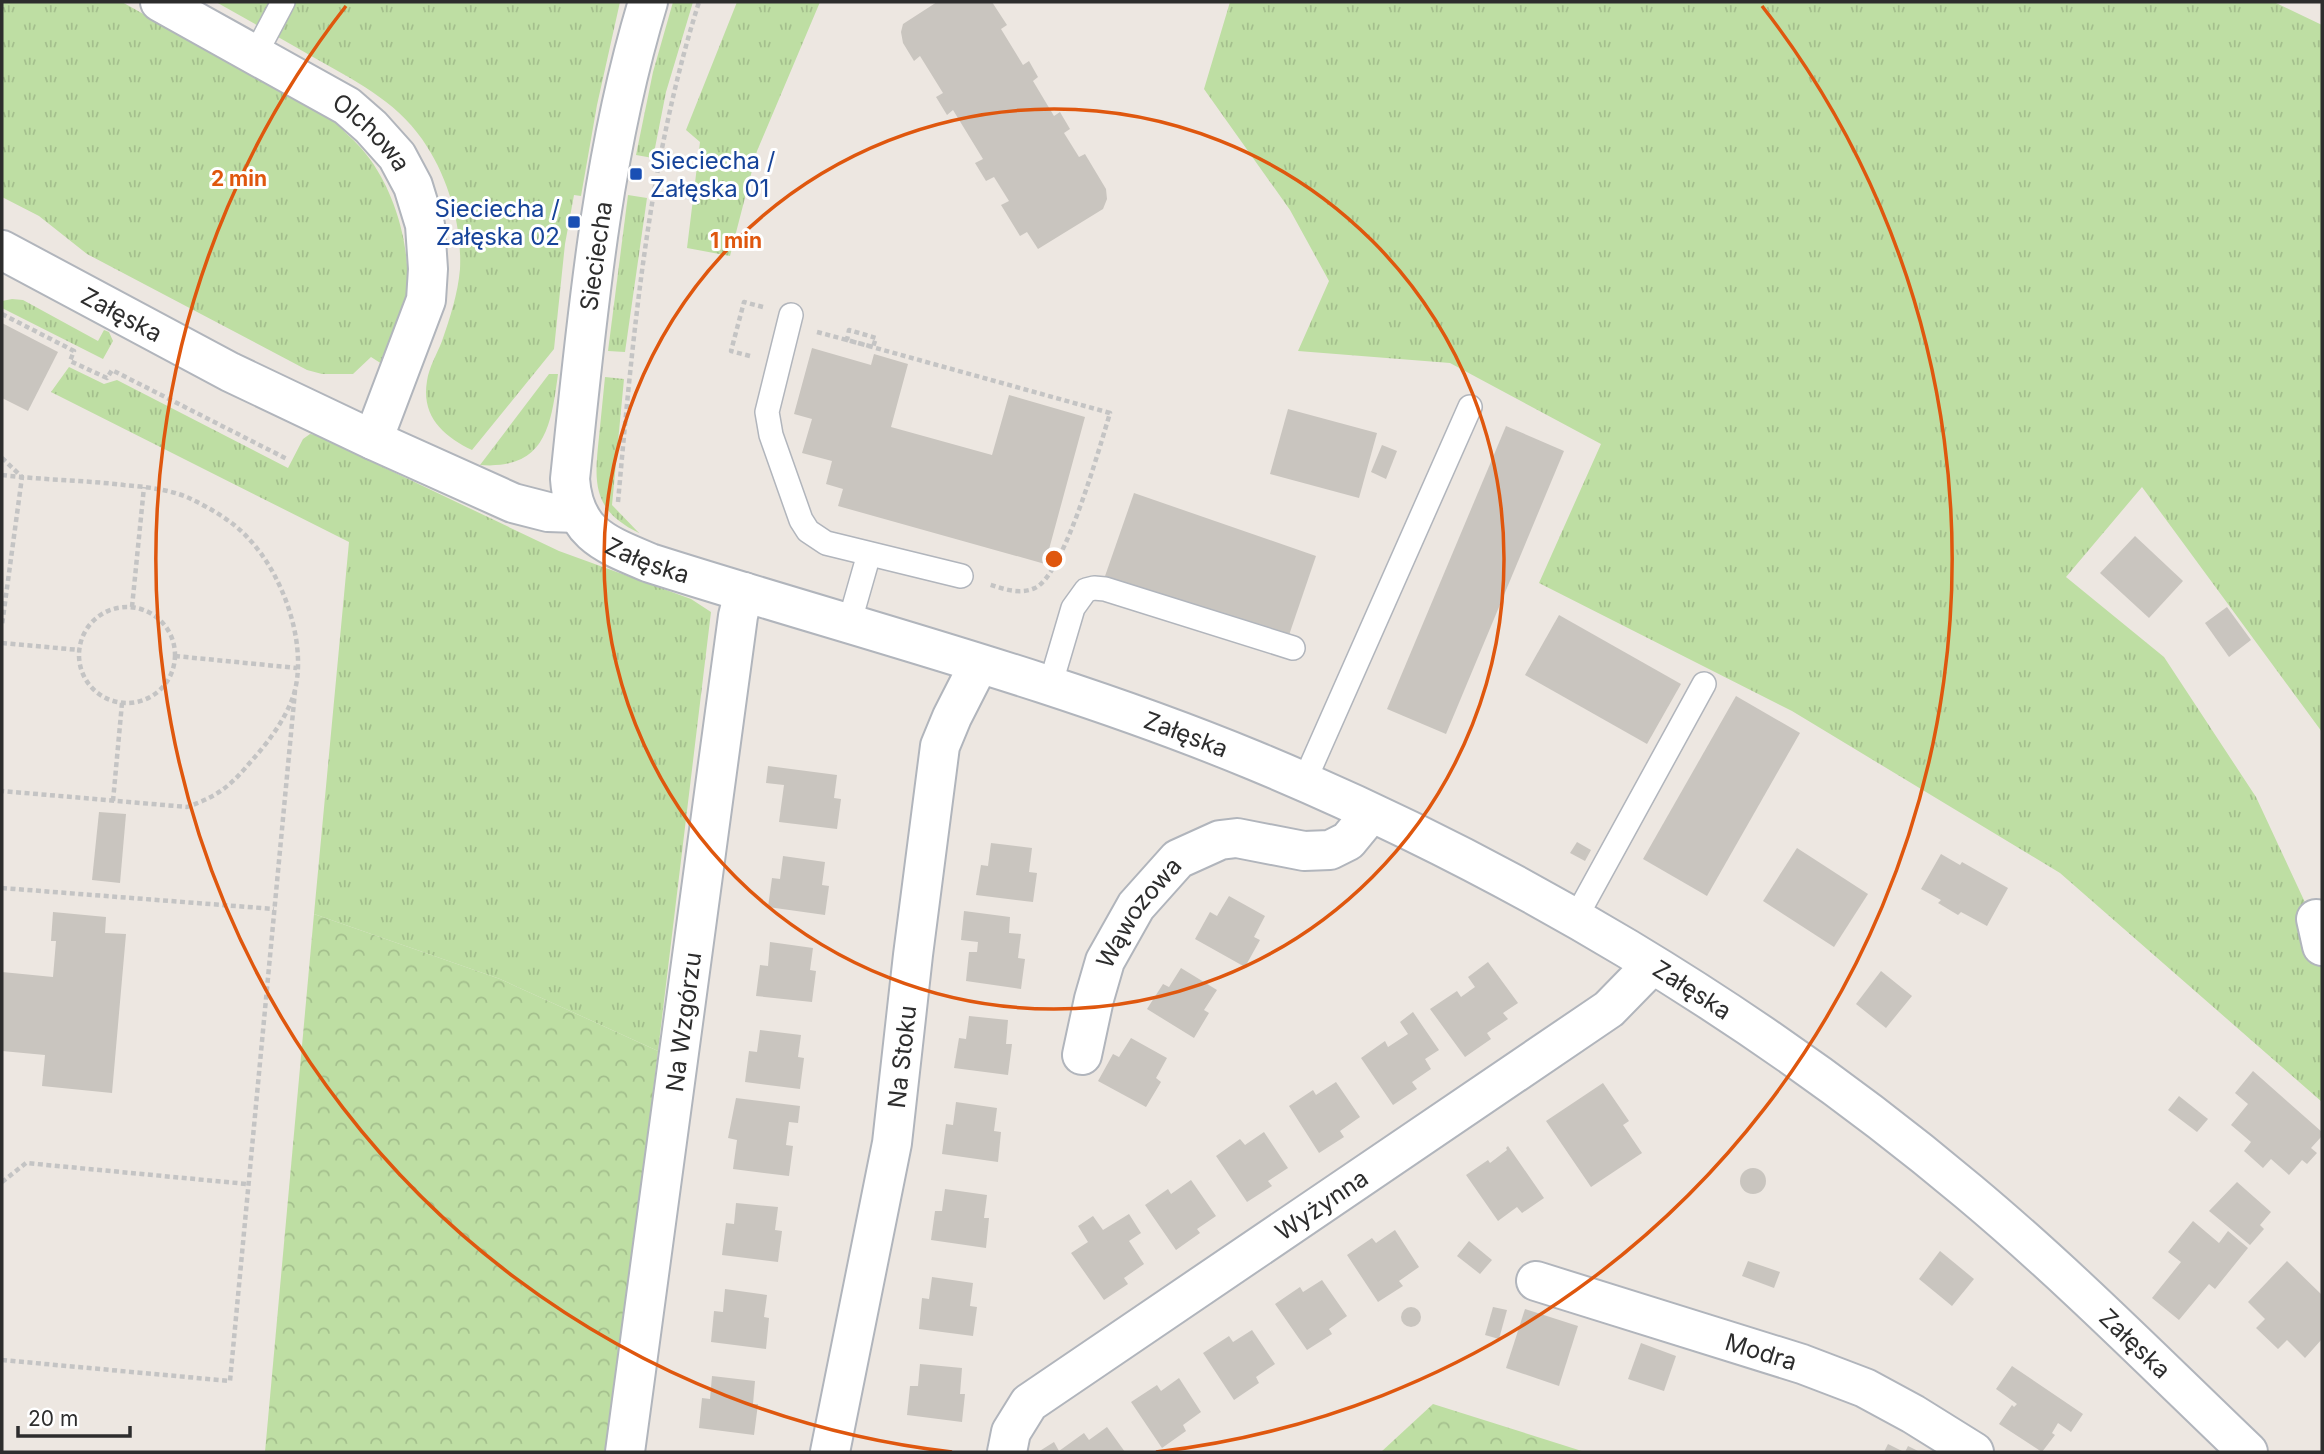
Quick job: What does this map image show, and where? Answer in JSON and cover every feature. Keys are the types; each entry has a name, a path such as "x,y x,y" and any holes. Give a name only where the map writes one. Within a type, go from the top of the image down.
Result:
{"street":[{"name":"Olchowa","path":"160,2 347,106 371,127 397,156 413,186 425,225 428,269 426,300 373,440"},
{"name":"Sieciecha","path":"577,513 571,498 570,479 594,263 622,100 648,2"},
{"name":"Załęska","path":"2,250 230,372 373,440 513,503 548,512 577,513 588,530 606,545 650,563 1050,686 1167,727 1304,782 1371,813 1575,919 1652,965 1779,1048 1969,1191 2092,1300 2248,1452"},
{"name":"Na Wzgórzu","path":"625,1452 738,616 744,592"},
{"name":"Na Stoku","path":"830,1452 892,1143 940,746 979,664"},
{"name":"Wąwozowa","path":"1082,1055 1105,961 1136,906 1178,859 1220,839 1237,838 1304,851 1330,850 1348,841 1371,813"},
{"name":"Wyżynna","path":"1007,1452 1011,1432 1029,1403 1609,1009 1652,965"},
{"name":"Modra","path":"1536,1281 1840,1378 1913,1414 1974,1452"}],"lane":[{"path":"255,55 284,2"},
{"path":"798,321 768,402 767,412 771,435 801,520 808,531 826,542 961,576"},
{"path":"1304,782 1470,407"},
{"path":"849,624 869,554"},
{"path":"1050,686 1073,608 1086,590 1094,588 1293,648"},
{"path":"1575,919 1704,684"}],"path":[{"path":"617,503 630,368 660,163 678,72 699,2"},
{"path":"2,314 74,351 70,361 107,377 112,370 287,459"},
{"path":"798,321 828,335 840,338 851,341 862,344 873,347 876,338 849,330 846,340 1110,413 1093,473 1056,564 1044,582 1020,592 961,576"},
{"path":"2,458 22,477"},
{"path":"2,475 144,487 190,498 248,537 275,573 290,611 297,646 230,1381 2,1360"},
{"path":"2,625 22,477"},
{"path":"132,607 144,487"},
{"path":"132,607 148,611 160,619 170,631 175,656 172,676 161,690 148,699 132,704 101,696 90,686 81,672 79,650 83,634 103,613 116,608 132,607"},
{"path":"2,643 79,650"},
{"path":"175,656 297,668"},
{"path":"2,791 187,807 212,798 235,781 263,748 281,721 295,691"},
{"path":"113,801 122,703"},
{"path":"2,888 274,909"},
{"path":"2,1182 26,1163 247,1184"}],"green space":[{"path":"2,2 122,2 334,121 373,163 392,199 404,239 407,260 406,299 397,333 382,364 371,357 353,374 322,374 307,370 87,254 39,216 2,197"},
{"path":"216,2 620,2 597,105 581,196 574,195 565,244 554,349 472,450 443,431 427,405 428,376 451,314 460,269 459,235 452,201 431,153 411,125 372,92"},
{"path":"673,2 693,2 666,92 653,158 636,155 653,72"},
{"path":"737,2 820,2 757,151 730,256 687,248 700,142 686,130"},
{"path":"1230,2 2274,2 2322,25 2322,732 2142,487 2066,577 2164,657 2256,797 2309,911 2322,968 2322,1102 2060,873 1792,711 1539,583 1601,444 1450,363 1298,351 1329,281 1290,210 1204,89"},
{"path":"628,195 647,198 625,352 608,351"},
{"path":"23,300 98,341 104,330 109,332 113,341 103,359 2,308 2,301"},
{"path":"69,367 104,384 117,380 288,468 303,439 310,434 316,435 559,551 691,599 711,612 658,1051 500,979 314,914 349,542 51,392"},
{"path":"549,374 558,374 552,410 548,427 532,452 519,460 502,465 480,465"},
{"path":"605,377 624,379 612,505 639,533 612,515 604,505 597,482 597,453"},
{"path":"314,914 500,979 658,1051 609,1452 265,1452"},
{"path":"1433,1404 1585,1452 1381,1452"}],"building":[{"path":"937,2 992,2 1007,25 1001,29 1023,65 1029,61 1038,77 1033,81 1054,116 1060,112 1070,129 1064,133 1079,157 1085,154 1106,189 1107,199 1103,209 1038,249 1027,232 1020,236 1001,205 1009,201 994,177 986,181 975,163 983,159 953,110 947,115 936,97 943,93 920,56 914,61 903,43 903,24"},
{"path":"2,323 58,352 28,411 2,398"},
{"path":"812,348 871,365 874,354 908,364 891,427 992,455 1009,395 1085,417 1045,564 838,506 843,489 826,484 832,461 802,453 812,419 794,414"},
{"path":"1288,409 1377,433 1359,498 1270,474"},
{"path":"1506,426 1564,451 1446,734 1387,709"},
{"path":"1382,445 1397,451 1386,479 1371,472"},
{"path":"1134,493 1316,556 1287,641 1104,579"},
{"path":"2135,536 2183,581 2149,618 2100,573"},
{"path":"2227,607 2251,640 2229,657 2205,623"},
{"path":"1559,615 1681,684 1647,744 1525,675"},
{"path":"1736,696 1800,733 1707,896 1643,859"},
{"path":"768,766 837,775 834,798 841,799 837,829 779,822 784,785 766,783"},
{"path":"99,812 126,814 120,883 92,880"},
{"path":"1577,842 1591,850 1585,861 1570,853"},
{"path":"991,843 1032,848 1029,872 1037,873 1033,902 976,895 981,865 988,866"},
{"path":"1797,848 1868,894 1834,947 1763,901"},
{"path":"1941,854 1960,865 1962,862 2008,888 1987,926 1961,912 1958,915 1938,903 1941,900 1921,889"},
{"path":"783,856 825,862 822,885 829,886 825,915 768,907 772,878 780,879"},
{"path":"1229,896 1265,916 1254,937 1260,940 1245,967 1195,939 1210,912 1217,916"},
{"path":"964,911 1010,917 1009,933 1021,934 1018,958 1025,959 1021,989 966,981 969,952 977,952 978,942 961,940"},
{"path":"53,912 106,917 105,933 126,934 112,1093 42,1086 45,1055 2,1051 2,972 53,977 56,941 51,941"},
{"path":"770,942 813,948 810,970 816,971 812,1002 756,996 760,965 768,966"},
{"path":"1488,962 1518,1003 1503,1013 1508,1019 1487,1033 1491,1039 1465,1057 1430,1009 1457,991 1461,997 1475,987 1468,977"},
{"path":"1181,968 1217,990 1204,1010 1209,1013 1194,1038 1147,1009 1163,984 1169,987"},
{"path":"1881,971 1912,996 1886,1028 1856,1004"},
{"path":"1413,1012 1439,1050 1425,1059 1431,1069 1412,1082 1417,1089 1393,1105 1361,1058 1385,1041 1388,1047 1408,1034 1400,1022"},
{"path":"969,1016 1008,1020 1006,1044 1012,1044 1008,1075 954,1068 959,1038 966,1039"},
{"path":"760,1030 801,1035 798,1057 804,1058 800,1089 745,1082 749,1051 757,1052"},
{"path":"1131,1038 1167,1058 1156,1078 1161,1082 1146,1107 1098,1081 1113,1054 1119,1057"},
{"path":"2253,1071 2322,1132 2322,1136 2311,1148 2317,1153 2307,1164 2302,1160 2289,1175 2271,1159 2263,1168 2244,1151 2251,1142 2231,1125 2248,1104 2235,1093"},
{"path":"1336,1082 1360,1117 1340,1131 1344,1137 1319,1153 1289,1106 1313,1090 1316,1095"},
{"path":"1603,1083 1629,1121 1623,1125 1642,1153 1591,1187 1546,1121"},
{"path":"2179,1096 2208,1119 2197,1132 2168,1110"},
{"path":"736,1098 800,1106 798,1123 789,1122 786,1145 793,1146 789,1176 733,1169 737,1140 728,1138"},
{"path":"956,1102 997,1108 994,1131 1001,1132 998,1162 942,1154 946,1124 953,1125"},
{"path":"1264,1132 1288,1168 1268,1181 1272,1186 1247,1202 1216,1156 1240,1139 1245,1145"},
{"path":"1508,1146 1544,1198 1522,1213 1517,1207 1498,1221 1466,1175 1488,1160 1490,1163 1507,1150"},
{"path":"1753,1168 1762,1172 1766,1181 1762,1190 1753,1194 1744,1190 1740,1181 1744,1172"},
{"path":"1191,1180 1216,1216 1197,1229 1200,1233 1176,1250 1145,1205 1168,1189 1171,1194"},
{"path":"2237,1182 2271,1212 2260,1225 2264,1229 2250,1245 2209,1211"},
{"path":"945,1189 987,1195 984,1218 989,1218 986,1248 931,1240 935,1211 942,1211"},
{"path":"736,1203 778,1207 775,1230 782,1231 778,1262 722,1255 726,1223 734,1224"},
{"path":"1129,1214 1141,1233 1129,1241 1144,1264 1124,1278 1128,1284 1104,1300 1071,1253 1088,1242 1078,1226 1093,1216 1103,1230"},
{"path":"2193,1221 2219,1243 2228,1231 2248,1248 2215,1289 2209,1284 2179,1320 2152,1298 2181,1262 2168,1252"},
{"path":"1395,1230 1419,1267 1399,1281 1403,1286 1378,1302 1347,1255 1372,1238 1376,1243"},
{"path":"1469,1241 1492,1260 1480,1274 1457,1256"},
{"path":"1940,1251 1974,1279 1952,1306 1919,1279"},
{"path":"1748,1261 1780,1272 1774,1288 1742,1276"},
{"path":"2287,1261 2322,1295 2322,1339 2305,1358 2287,1340 2278,1349 2256,1328 2265,1319 2248,1302"},
{"path":"932,1277 973,1283 970,1306 977,1307 973,1336 919,1329 922,1298 929,1299"},
{"path":"1322,1280 1347,1316 1329,1329 1332,1334 1307,1350 1275,1304 1300,1287 1303,1292"},
{"path":"725,1289 767,1295 764,1317 769,1318 766,1349 711,1342 714,1311 723,1312"},
{"path":"1411,1307 1418,1310 1421,1317 1418,1324 1411,1327 1404,1324 1401,1317 1404,1310"},
{"path":"1493,1307 1507,1310 1499,1339 1485,1335"},
{"path":"1525,1309 1578,1326 1559,1386 1506,1368"},
{"path":"1252,1330 1275,1364 1256,1377 1259,1383 1234,1400 1203,1353 1229,1336 1233,1342"},
{"path":"1641,1343 1676,1356 1664,1391 1628,1379"},
{"path":"920,1364 962,1368 960,1394 965,1394 962,1422 907,1415 910,1386 918,1386"},
{"path":"2012,1366 2083,1414 2071,1432 2058,1423 2052,1433 2055,1435 2042,1452 1999,1424 2012,1405 2014,1407 2017,1404 1996,1389"},
{"path":"712,1376 755,1381 753,1404 758,1404 754,1435 699,1428 702,1398 710,1399"},
{"path":"1179,1378 1201,1412 1183,1425 1186,1431 1162,1448 1131,1402 1157,1385 1161,1391"},
{"path":"1107,1427 1125,1452 1038,1452 1054,1442 1059,1451 1084,1433 1089,1440"},
{"path":"1888,1444 1904,1452 1884,1452"},
{"path":"1908,1446 1920,1452 1905,1452"}],"place":[{"name":"Sieciecha / Załęska 01","path":"636,174"},
{"name":"Sieciecha / Załęska 02","path":"574,222"}]}
